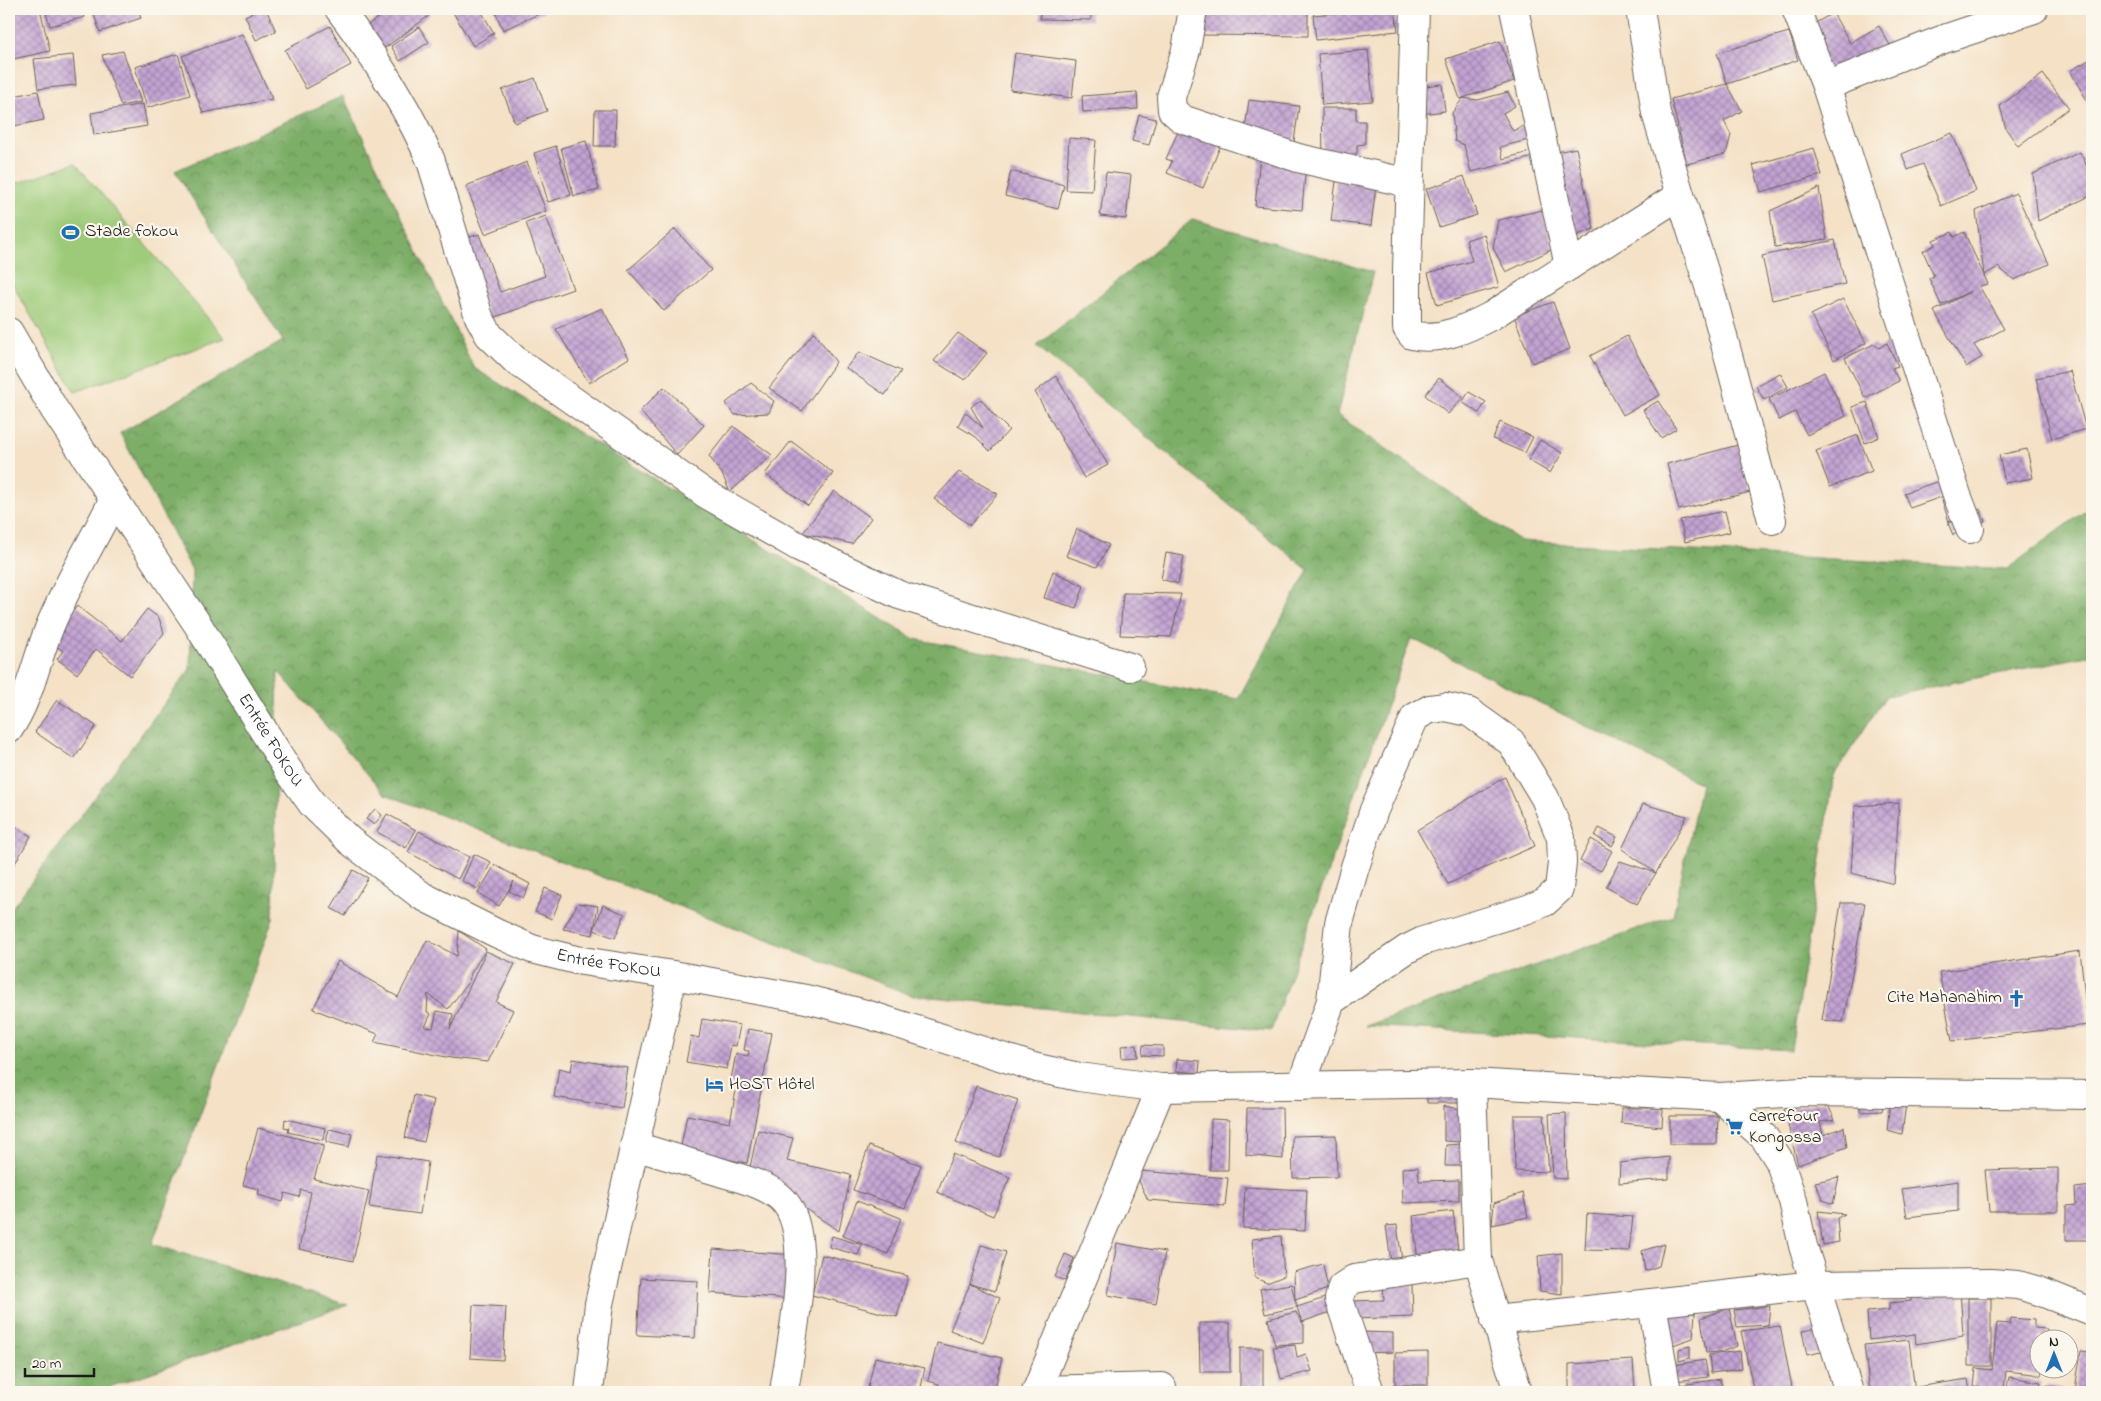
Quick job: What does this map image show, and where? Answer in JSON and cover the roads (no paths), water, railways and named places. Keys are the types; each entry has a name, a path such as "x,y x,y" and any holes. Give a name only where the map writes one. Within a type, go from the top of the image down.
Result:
{"street":[{"path":"339,9 365,44 423,142 431,161 479,317 489,335 515,360 706,494 799,547 899,595 1130,667"},
{"path":"1193,9 1186,50 1171,97 1172,110 1182,119 1298,158 1409,183"},
{"path":"1415,9 1416,38 1409,183 1407,328 1412,335 1422,338 1462,331 1491,316 1680,196"},
{"path":"1514,9 1569,266"},
{"path":"1640,9 1656,113 1713,299 1772,520"},
{"path":"1796,9 1826,86 1951,476 1970,529"},
{"path":"1826,86 1944,39 2034,9"},
{"name":"Entrée FOKOU","path":"9,332 54,409 198,626 288,770 313,805 350,841 422,896 496,934 532,949 576,960 674,975 806,999 866,1014 1037,1068 1079,1077 1162,1088 1472,1083 1719,1097 1802,1092 2092,1095"},
{"path":"9,729 17,717 28,691 50,626 114,498"},
{"path":"1301,1086 1331,1001 1340,923 1355,867 1374,810 1415,717 1430,709 1446,707 1469,712 1510,742 1545,798 1560,838 1562,863 1559,889 1544,902 1528,909 1423,941 1407,949 1331,1001"},
{"path":"589,1392 599,1304 674,975"},
{"path":"1472,1083 1478,1260 1518,1392"},
{"path":"1162,1088 1036,1391 1162,1387 1162,1392"},
{"path":"1719,1097 1764,1137 1779,1160 1793,1201 1803,1246 1815,1286 1849,1392"},
{"path":"634,1146 754,1183 781,1198 795,1219 800,1246 798,1288 784,1392"},
{"path":"1370,1392 1339,1299 1342,1287 1354,1279 1478,1260"},
{"path":"1495,1320 1815,1286 1990,1283 2018,1285 2039,1291 2092,1312"},
{"path":"1652,1303 1667,1392"}],"place":[{"name":"Stade fokou","path":"71,232"},
{"name":"Cite Mahanahim","path":"2016,998"},
{"name":"HOST Hôtel","path":"715,1085"},
{"name":"carrefour Kongossa","path":"1735,1127"}]}
